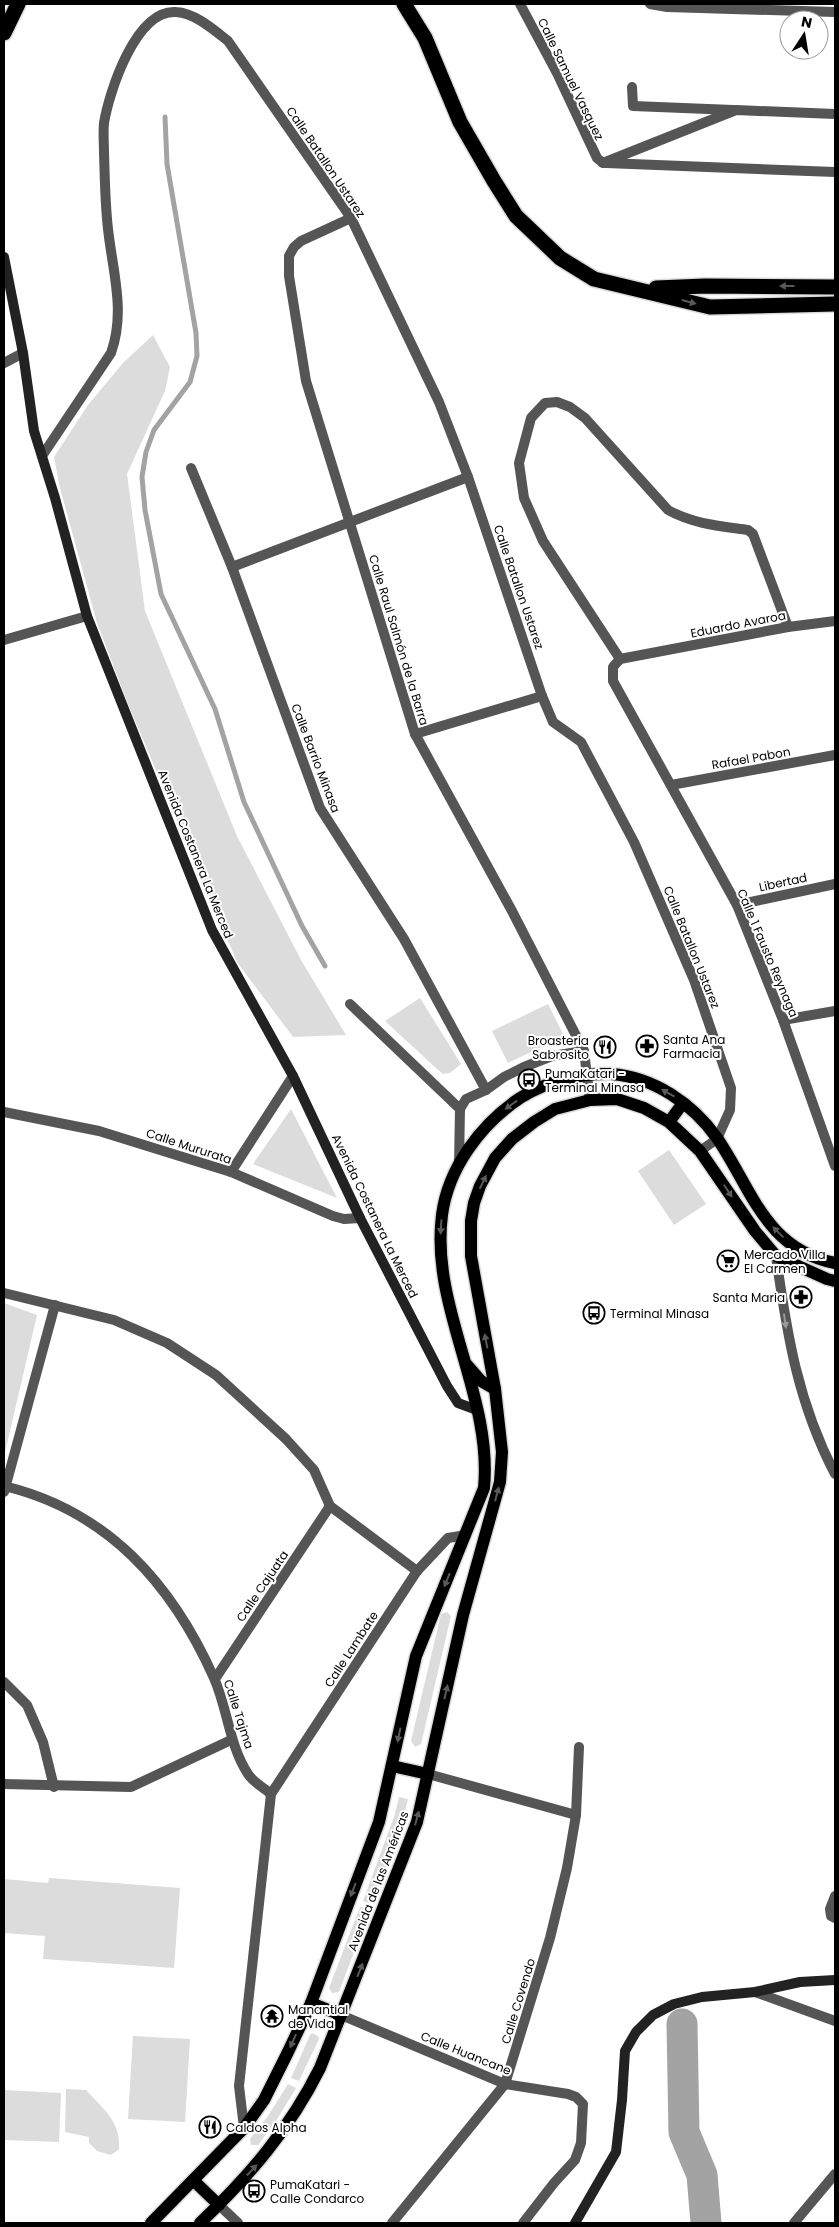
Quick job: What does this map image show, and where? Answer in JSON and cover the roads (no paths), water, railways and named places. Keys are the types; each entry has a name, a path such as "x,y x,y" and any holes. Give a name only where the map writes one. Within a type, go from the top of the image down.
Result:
{"highway":[{"path":"4,33 18,4"},
{"path":"404,4 425,38 460,122 516,216 560,258 594,279 642,289 710,307 835,304"},
{"path":"642,289 705,286 835,286"}],"main road":[{"name":"Avenida Costanera La Merced","path":"4,257 23,353 34,431 86,616 212,930 293,1076 360,1218 447,1386 458,1403 477,1410"},
{"path":"588,1073 623,1075 653,1084 695,1112 717,1138 753,1202 778,1233 800,1249 835,1263"},
{"name":"Avenida de las Américas","path":"151,2223 244,2128 264,2100 310,2002 379,1822 416,1656 466,1535 485,1482 485,1463 477,1410 444,1279 440,1248 442,1214 459,1164 476,1139 509,1106 529,1093 545,1086 588,1073"},
{"name":"Avenida de las Américas","path":"200,2223 266,2155 297,2111 320,2068 417,1822 463,1615 485,1541 500,1475 502,1452 495,1389 472,1256 471,1221 480,1186 495,1158 512,1138 555,1109 590,1100 617,1099 644,1108 669,1122 700,1151 755,1231 776,1256"},
{"path":"669,1122 683,1103"},
{"path":"776,1256 826,1279 835,1281"},
{"path":"466,1364 481,1382 495,1389"},
{"path":"466,1535 485,1541"},
{"path":"392,1766 428,1774"},
{"path":"575,2223 616,2152 622,2109 625,2051 636,2032 652,2015 674,2004 702,1997 755,1992 800,1982 835,1980"},
{"path":"310,2002 341,2015"},
{"path":"194,2181 219,2205"}],"street":[{"name":"Calle Samuel Vasquez","path":"520,4 558,75 597,158 603,163"},
{"path":"650,4 667,7 835,12"},
{"name":"Calle Batallon Ustarez","path":"42,456 111,353 117,336 119,316 108,234 104,123 124,62 141,30 166,12 177,12 211,28 228,42 351,218 440,402 468,478 542,696 553,722 581,742 634,842 694,980 732,1088 730,1110 717,1138"},
{"path":"632,87 633,106 835,114"},
{"path":"603,163 736,110"},
{"path":"603,163 835,172"},
{"name":"Calle Raul Salmón de la Barra","path":"351,218 301,241 294,247 289,256 289,276 306,381 414,734 512,911 584,1051 590,1100"},
{"path":"4,363 23,353"},
{"path":"620,659 543,541 524,498 519,463 531,418 545,403 557,402 570,407 585,418 668,510 682,518 700,523 748,530 753,534 788,627"},
{"name":"Calle Barrio Minasa","path":"191,468 232,567 320,808 404,939 486,1090"},
{"path":"232,567 468,478"},
{"path":"4,640 86,616"},
{"name":"Eduardo Avaroa","path":"620,659 788,627 835,621"},
{"name":"Calle 1 Fausto Reynaga","path":"620,659 613,667 613,681 737,905 783,1020 835,1166"},
{"path":"414,734 542,696"},
{"name":"Rafael Pabon","path":"671,785 835,755"},
{"name":"Libertad","path":"737,905 835,884"},
{"path":"350,1004 460,1109"},
{"path":"783,1020 835,1011"},
{"path":"459,1164 460,1109 466,1099 486,1090 504,1077 524,1067 552,1056 584,1051"},
{"path":"230,1172 293,1076"},
{"name":"Calle Mururata","path":"4,1112 99,1131 230,1172 332,1216 344,1219 360,1218"},
{"path":"700,1151 717,1138"},
{"path":"776,1256 786,1330 795,1371 807,1408 835,1474"},
{"path":"4,1293 114,1320 167,1343 216,1375 286,1439 314,1470 330,1506 417,1570"},
{"path":"4,1488 55,1305"},
{"name":"Calle Tajma","path":"4,1488 57,1505 96,1525 135,1556 175,1605 214,1679 232,1740 249,1776 271,1794"},
{"name":"Calle Cajuata","path":"214,1679 330,1506"},
{"name":"Calle Lambate","path":"271,1794 417,1570 448,1538 466,1535"},
{"path":"4,1682 27,1705 43,1742 54,1787"},
{"path":"4,1784 54,1787 131,1787 232,1740"},
{"name":"Calle Covendo","path":"392,2223 506,2084 550,1938 576,1815 579,1748"},
{"path":"428,1774 576,1815"},
{"path":"244,2128 239,2086 271,1794"},
{"path":"835,1896 830,1909 831,1916 835,1918"},
{"path":"755,1992 835,2021"},
{"name":"Calle Huancane","path":"341,2015 506,2084 568,2094 576,2097 583,2104 582,2143 575,2160 554,2183 523,2223"},
{"path":"794,2223 835,2174"},
{"path":"219,2205 238,2223"}],"waterway":[{"path":"165,117 167,164 196,333 197,356 190,382 154,430 146,452 142,477 145,510 161,594 215,709 244,802 302,926 325,966"},
{"path":"682,2024 684,2132 702,2175 706,2223"}],"place":[{"name":"Santa Ana Farmacia","path":"647,1046"},
{"name":"Broasteria Sabrosito","path":"605,1047"},
{"name":"PumaKatari - Terminal Minasa","path":"529,1080"},
{"name":"Mercado Villa El Carmen","path":"728,1261"},
{"name":"Santa Maria","path":"801,1297"},
{"name":"Terminal Minasa","path":"594,1313"},
{"name":"Manantial de Vida","path":"272,2016"},
{"name":"Caldos Alpha","path":"210,2127"},
{"name":"PumaKatari - Calle Condarco","path":"254,2191"}]}
